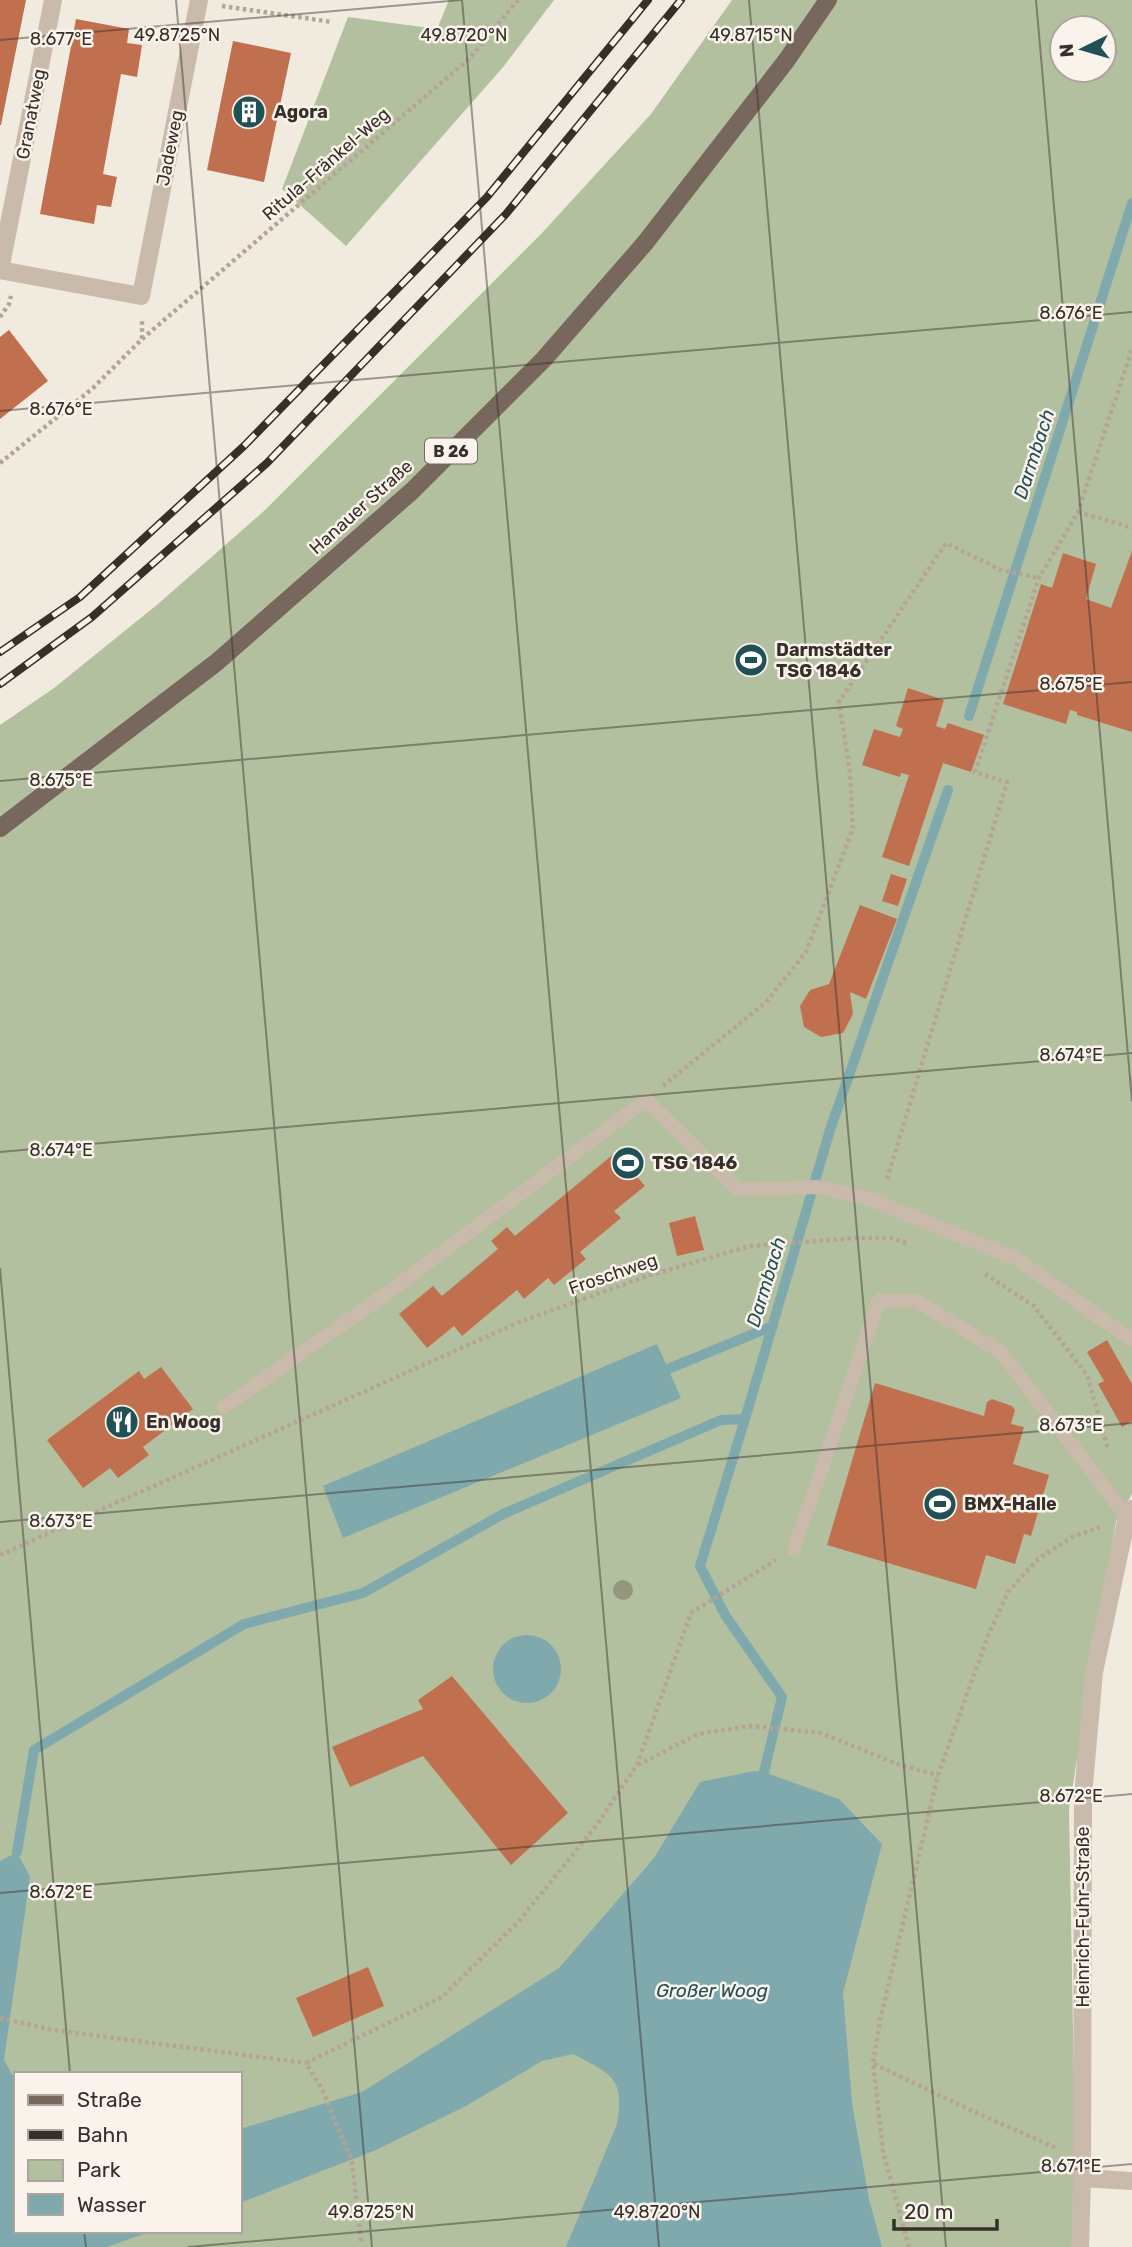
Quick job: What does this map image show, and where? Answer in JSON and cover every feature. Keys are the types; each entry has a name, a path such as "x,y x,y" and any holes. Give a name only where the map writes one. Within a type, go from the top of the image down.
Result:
{"main road":[{"name":"Hanauer Straße","path":"0,828 217,662 412,491 544,359 645,243 786,61 828,0"}],"street":[{"name":"Granatweg","path":"0,270 53,0"},
{"name":"Jadeweg","path":"141,296 199,1"},
{"path":"0,270 141,296"},
{"name":"Heinrich-Fuhr-Straße","path":"1080,2247 1083,1796 1094,1672 1130,1515"},
{"path":"1082,2178 1132,2181"}],"lane":[{"path":"224,1407 386,1294 646,1100 738,1190 817,1187 874,1201 1017,1259 1132,1340"},
{"path":"794,1549 879,1300 917,1301 1001,1352 1130,1515"}],"path":[{"name":"Ritula-Fränkel-Weg","path":"0,463 92,389 142,340 469,59 518,0"},
{"path":"199,1 332,22"},
{"path":"141,296 142,340"},
{"path":"874,1201 892,1161 1007,782 975,772 1039,578 1078,512 1132,349"},
{"path":"1078,512 1132,528"},
{"path":"646,1100 766,1002 806,952 853,828 850,773 839,702 946,543 1001,570 1039,578"},
{"name":"Froschweg","path":"0,1555 517,1323 647,1276 750,1246 891,1238 916,1247"},
{"path":"979,1271 1034,1306 1087,1376 1109,1452"},
{"path":"909,2247 883,2151 873,2063 880,2021 937,1775 989,1633 1007,1592 1038,1559 1072,1537 1130,1515"},
{"path":"0,2018 54,2030 306,2063 442,1997 519,1921 596,1826 637,1765 691,1613 776,1560"},
{"path":"637,1765 698,1734 751,1726 821,1732 900,1765 937,1775"},
{"path":"306,2063 322,2089 352,2162 361,2241"},
{"path":"873,2063 979,2114 1082,2159"}],"green space":[{"path":"449,0 554,0 504,66 346,246 282,189 348,17 437,29"},
{"path":"732,0 1132,0 1132,1494 1116,1522 1069,1809 1076,2192 1074,2247 0,2247 0,725 54,688 158,604 264,511 542,233 651,114"}],"water":[{"path":"657,1344 681,1398 343,1538 323,1486"},
{"path":"527,1635 540,1637 551,1645 559,1656 559,1682 551,1693 540,1701 527,1703 514,1701 503,1693 495,1682 493,1669 495,1656 503,1645 514,1637"},
{"name":"Großer Woog","path":"754,1771 764,1772 839,1799 882,1844 843,1993 852,2103 869,2199 882,2247 566,2247 617,2124 619,2108 617,2086 612,2079 573,2054 542,2061 466,2106 376,2150 242,2202 242,2128 362,2092 559,1968 654,1858 700,1782"},
{"path":"17,1852 30,1877 4,2060 14,2078 14,2233 146,2233 107,2247 0,2247 0,1861"}],"building":[{"path":"0,0 26,0 1,125 0,125"},
{"path":"76,19 129,29 127,43 142,45 137,77 121,74 103,174 117,177 111,207 97,205 94,224 40,214"},
{"name":"Agora","path":"233,41 291,53 264,182 207,170"},
{"path":"9,330 48,381 0,419 0,337"},
{"path":"1132,551 1132,732 1077,715 1077,712 1070,710 1066,724 1003,704 1041,584 1052,588 1063,553 1096,564 1086,599 1111,608"},
{"path":"908,688 944,700 936,726 945,729 948,723 984,735 971,772 943,763 909,866 882,857 909,775 901,773 900,777 862,765 874,729 900,737 903,729 896,726"},
{"path":"891,874 907,879 898,906 882,901"},
{"path":"860,905 897,919 866,999 850,992 853,1014 843,1033 821,1037 804,1027 800,1006 810,990 829,984"},
{"path":"616,1152 645,1186 614,1211 621,1218 580,1252 586,1259 554,1285 548,1278 524,1299 517,1290 462,1336 454,1326 427,1348 399,1314 433,1286 442,1296 498,1249 491,1241 507,1227 515,1236"},
{"path":"695,1216 704,1250 677,1256 669,1223"},
{"path":"1107,1340 1132,1384 1132,1421 1122,1427 1098,1384 1104,1381 1087,1352"},
{"path":"161,1367 193,1409 143,1447 149,1455 118,1478 110,1468 83,1488 47,1440 139,1371 144,1379"},
{"name":"BMX-Halle","path":"875,1383 984,1416 987,1402 992,1399 1012,1406 1015,1410 1011,1424 1024,1427 1013,1464 1049,1475 1031,1536 1024,1534 1015,1564 986,1555 976,1589 827,1545"},
{"path":"452,1676 568,1813 511,1865 423,1756 350,1787 332,1747 423,1709 418,1700"},
{"path":"368,1967 384,2006 313,2037 296,1998"}],"waterway":[{"name":"Darmbach","path":"969,716 1132,203"},
{"name":"Darmbach","path":"764,1772 782,1697 725,1615 700,1566 830,1130 948,790"},
{"path":"668,1369 773,1326"},
{"path":"17,1852 34,1750 244,1624 363,1593 503,1514 721,1420 745,1419"}],"railway":[{"path":"0,652 80,597 244,446 487,197 648,0"},
{"path":"0,684 92,617 267,463 506,214 681,0"}],"place":[{"name":"Agora","path":"249,112"},
{"name":"Darmstädter TSG 1846","path":"751,660"},
{"name":"TSG 1846","path":"628,1163"},
{"name":"En Woog","path":"122,1422"},
{"name":"BMX-Halle","path":"940,1504"}]}
